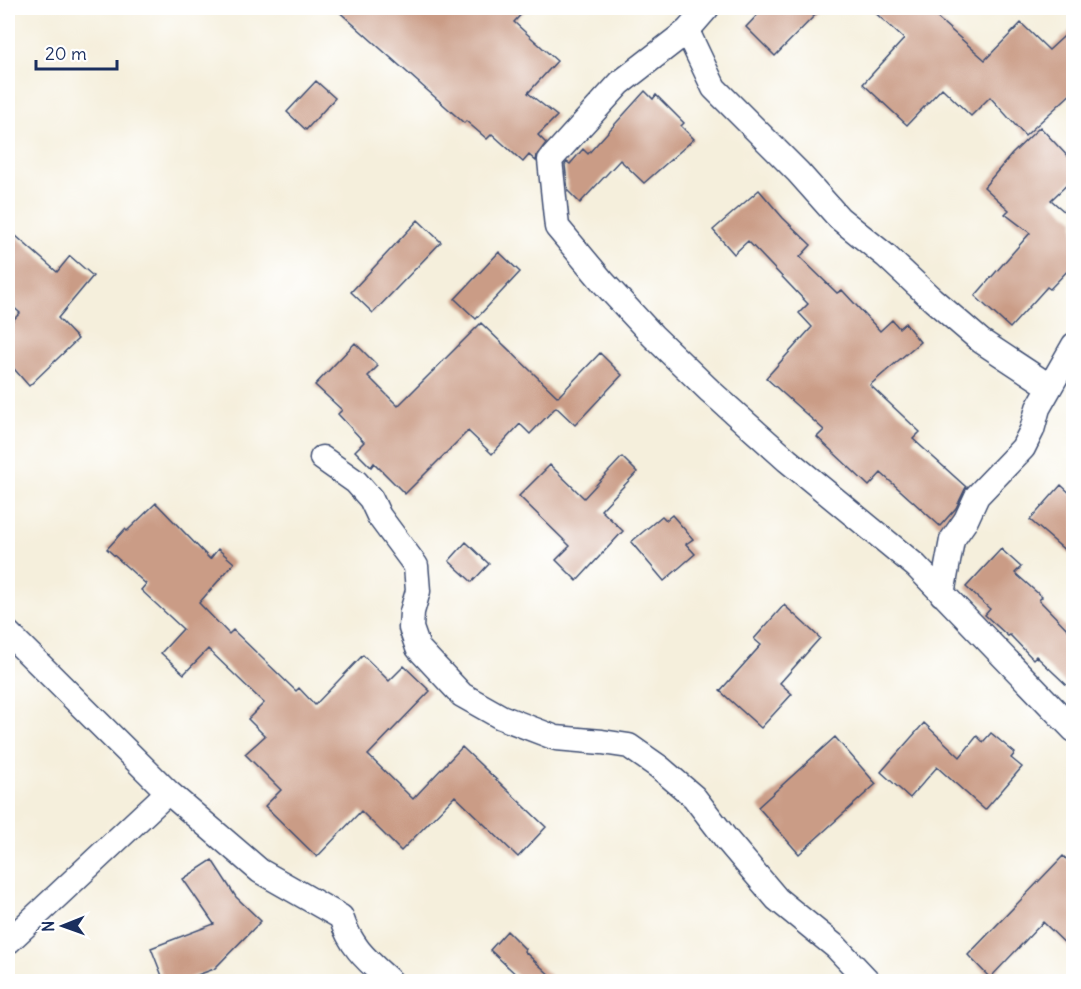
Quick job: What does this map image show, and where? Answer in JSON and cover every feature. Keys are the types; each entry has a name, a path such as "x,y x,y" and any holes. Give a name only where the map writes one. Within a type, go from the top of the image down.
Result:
{"street":[{"path":"707,8 687,31 620,83 550,160 557,226 603,282 653,336 710,392 916,566 1074,730"},
{"path":"687,31 714,88 798,172 839,218 886,256 981,341 1049,386"},
{"path":"942,594 952,540 966,520 977,496 1023,448 1032,430 1038,408 1074,345"},
{"path":"322,458 356,482 416,566 418,591 412,612 411,628 418,648 462,695 501,717 556,738 602,741 629,746 659,767 694,796 727,840 777,898 836,946 869,981"},
{"path":"8,633 168,792 260,871 341,917 347,935 360,954 392,981"},
{"path":"8,942 168,792"}],"building":[{"path":"335,8 527,8 514,22 557,61 528,93 557,116 538,135 546,143 537,155 536,161 529,155 523,162 492,134 487,139 466,121 464,123"},
{"path":"764,8 822,8 775,56 746,27"},
{"path":"870,8 926,8 985,60 1021,23 1049,50 1074,27 1074,91 1025,136 990,97 971,116 942,88 907,125 863,84 904,39"},
{"path":"316,81 335,98 306,130 287,112"},
{"path":"645,91 653,99 656,95 684,123 681,126 694,139 644,183 620,160 580,203 568,191 565,165 567,162 570,164 583,149 588,154"},
{"path":"1040,127 1074,163 1074,178 1051,200 1074,220 1074,264 1050,289 1047,287 1010,328 975,296 1030,233 1005,214 1009,210 984,187 1012,154"},
{"path":"759,190 811,245 800,257 837,293 842,290 880,331 892,320 899,328 905,323 920,342 870,385 920,432 913,439 966,487 956,508 940,526 881,473 869,486 817,437 824,430 766,378 812,327 799,313 808,304 748,241 734,254 713,230"},
{"path":"418,220 441,242 373,313 351,292"},
{"path":"8,229 57,272 70,256 93,276 58,318 78,339 29,386 8,362 8,325 20,313 8,302"},
{"path":"499,252 520,272 476,319 455,299"},
{"path":"481,323 558,397 600,353 622,375 575,425 556,407 530,434 520,424 492,454 468,431 405,494 374,463 371,467 355,451 364,442 338,414 342,410 315,385 355,343 378,366 368,376 398,406"},
{"path":"622,457 637,472 601,510 623,531 577,581 556,560 570,546 519,496 550,465 584,498"},
{"path":"1061,485 1074,497 1074,558 1030,520"},
{"path":"156,503 210,559 218,549 234,563 199,603 229,634 233,630 296,691 299,688 315,705 363,655 389,681 404,666 430,691 368,755 413,799 462,747 546,827 518,857 455,796 401,851 361,811 317,857 265,806 281,790 245,754 265,736 248,719 264,703 208,649 184,674 161,653 183,629 141,590 146,584 107,549 125,529 127,531"},
{"path":"672,515 693,539 686,544 695,554 664,581 631,542 662,516 666,520"},
{"path":"466,542 489,564 472,582 449,561"},
{"path":"1001,549 1021,567 1015,573 1042,597 1039,600 1074,636 1074,692 1036,656 1033,659 1010,635 1008,636 985,615 990,609 966,587"},
{"path":"784,605 820,638 780,683 792,694 761,728 720,691 761,645 754,639"},
{"path":"924,723 960,757 977,736 983,742 991,733 1015,753 1011,758 1022,767 985,810 937,767 910,798 881,772"},
{"path":"835,737 876,784 799,854 758,807"},
{"path":"1063,856 1074,866 1074,952 1043,922 990,978 968,955"},
{"path":"212,860 236,897 261,921 214,969 181,981 164,981 151,948 214,924 183,879"},
{"path":"507,931 525,949 524,951 556,981 523,981 490,950"}]}
